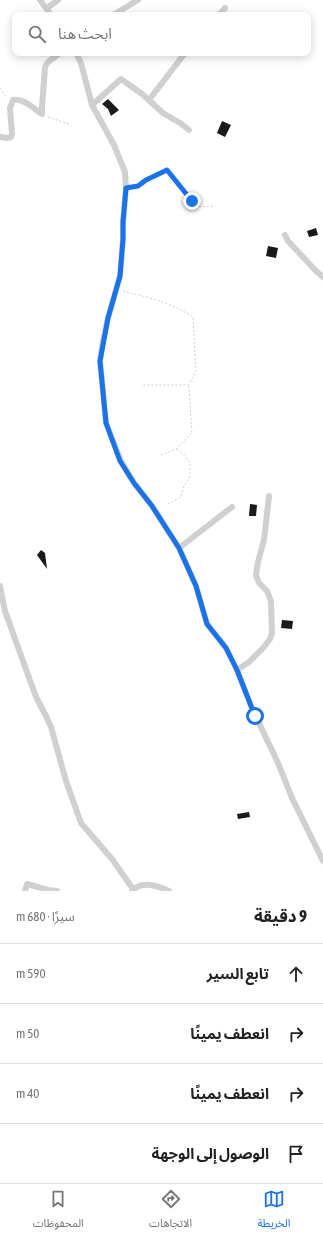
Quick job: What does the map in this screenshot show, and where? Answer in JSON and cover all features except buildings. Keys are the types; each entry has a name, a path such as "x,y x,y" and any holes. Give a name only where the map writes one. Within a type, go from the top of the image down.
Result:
{"street":[{"path":"40,0 49,12"},
{"path":"47,8 58,0"},
{"path":"118,12 138,0"},
{"path":"222,12 225,8"},
{"path":"42,114 45,67 48,62 56,56"},
{"path":"78,56 81,63 92,105 114,145 125,172 126,188 120,276 108,318 100,361 106,423 120,461 134,483 152,506 179,548 196,586 207,624 226,648 237,670 254,713 278,763 292,798 323,861"},
{"path":"149,100 183,56"},
{"path":"92,105 121,79 149,100 163,114 180,123 189,130"},
{"path":"0,137 11,137 10,108 13,100 22,100 42,114"},
{"path":"285,235 288,241 323,277"},
{"path":"237,670 249,662 264,647 270,639 272,632 271,601 267,592 259,583 256,575 264,540 269,496"},
{"path":"179,548 232,507"},
{"path":"0,586 5,611 36,697 51,727 66,781 81,823 112,859 133,890 138,886 149,885 169,891"},
{"path":"24,891 27,884 57,891"}],"path":[{"path":"0,88 7,98 10,108"},
{"path":"42,114 69,124"},
{"path":"126,188 138,186 146,180 167,170 197,207 214,206"},
{"path":"116,289 158,300 193,317 196,372 188,385 192,433 176,449 161,455"},
{"path":"142,385 188,385"},
{"path":"168,504 182,497 184,486 190,477 190,463 183,454 176,449"}],"route":[{"path":"192,201 167,170 146,180 138,186 126,188 120,276 108,318 100,361 106,423 120,461 134,483 152,506 179,548 196,586 207,624 226,648 237,670 255,716"}]}
